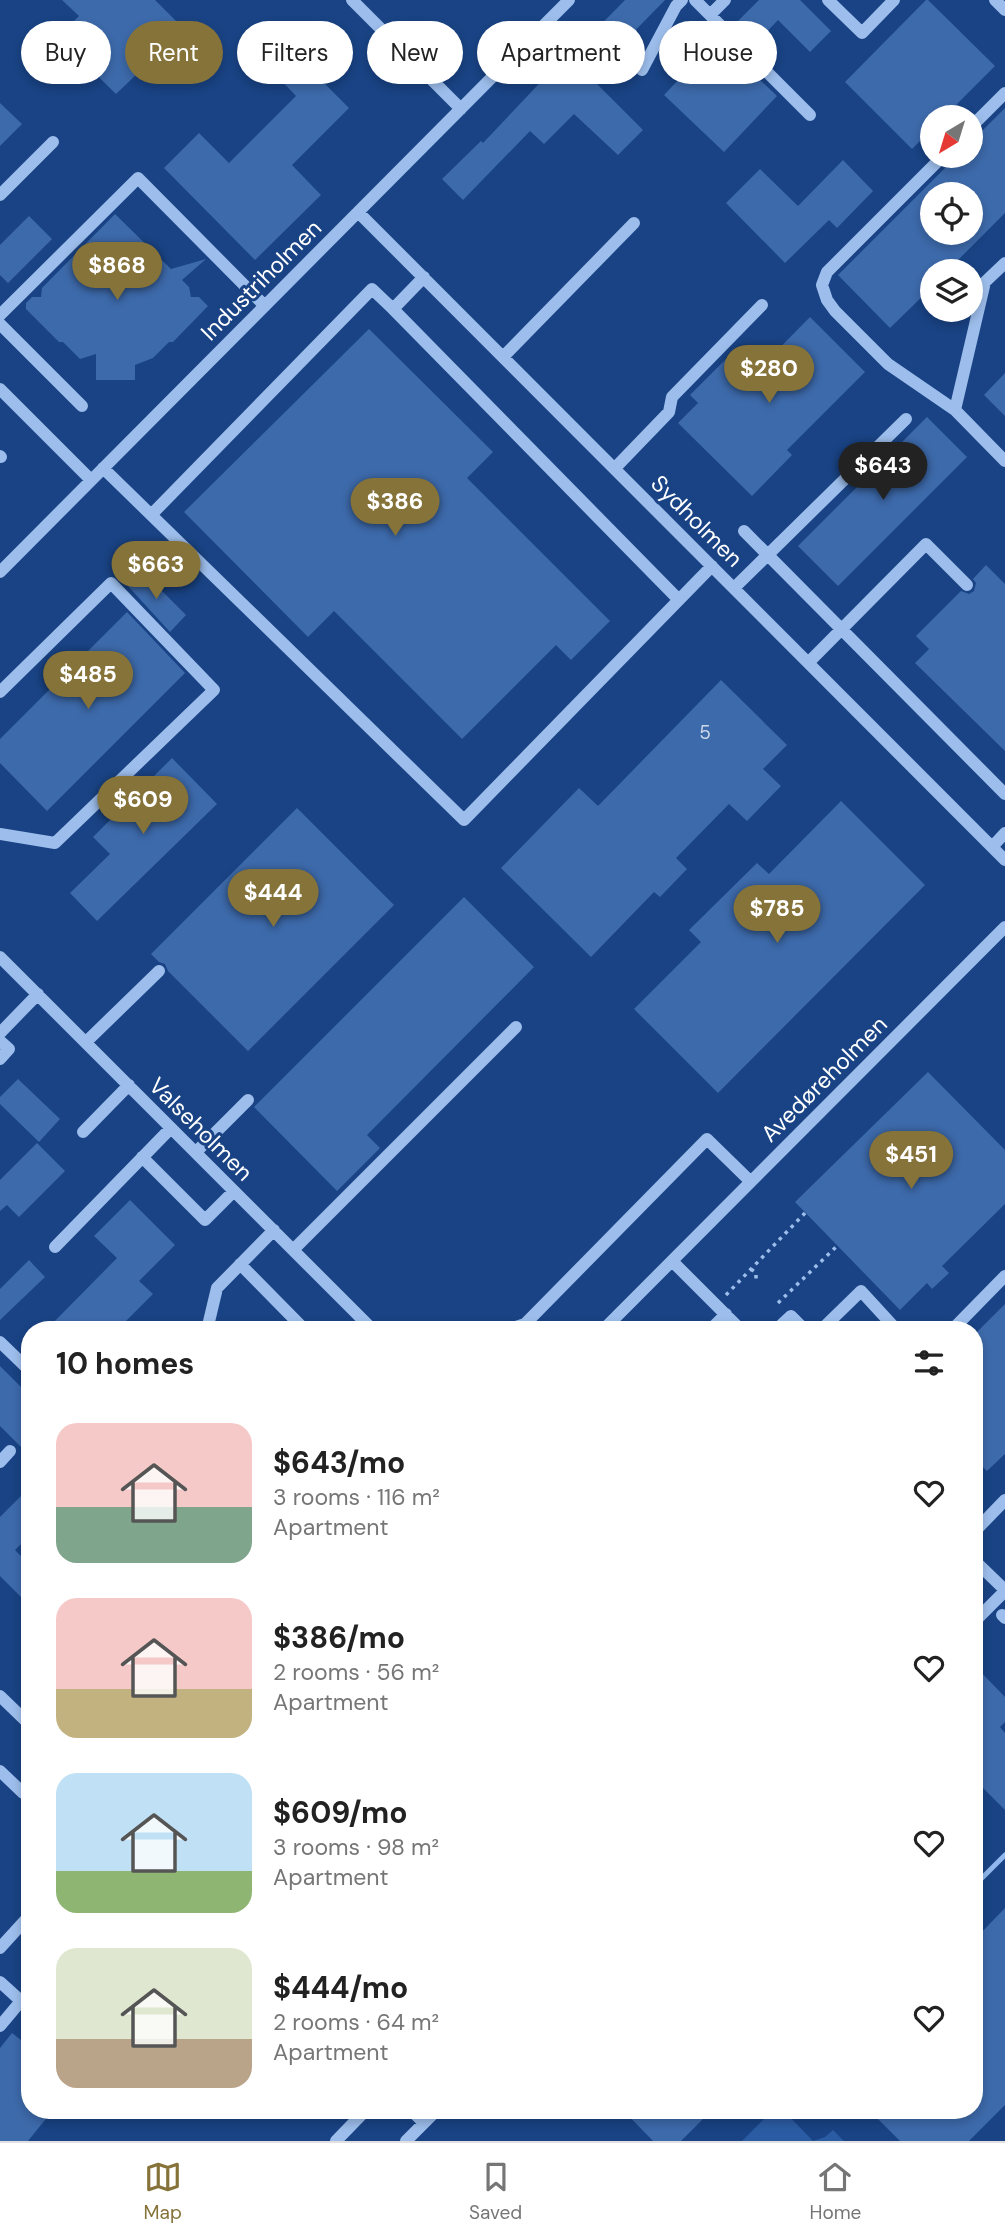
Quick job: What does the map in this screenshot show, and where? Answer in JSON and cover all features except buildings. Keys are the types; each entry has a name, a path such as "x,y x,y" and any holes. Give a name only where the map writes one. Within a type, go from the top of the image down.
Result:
{"street":[{"name":"Industriholmen","path":"0,572 569,0"},
{"path":"645,64 676,6 682,0"},
{"path":"695,0 810,115"},
{"path":"710,15 725,0"},
{"path":"828,0 862,33 894,0"},
{"path":"995,0 1005,10"},
{"path":"359,2 461,109"},
{"path":"984,114 1005,93"},
{"path":"0,195 53,142"},
{"path":"931,168 827,272 822,285 827,300 888,364 955,410 1005,461"},
{"path":"0,315 138,178 265,306"},
{"name":"Sydholmen","path":"358,212 1005,860"},
{"path":"503,357 634,223"},
{"path":"955,410 985,282 1005,263"},
{"path":"393,309 424,277"},
{"path":"151,515 372,289 679,600"},
{"path":"615,468 669,412 671,397 762,305"},
{"path":"0,324 82,406"},
{"path":"0,389 91,480"},
{"path":"734,589 906,419"},
{"path":"103,468 464,820 712,566"},
{"path":"744,531 1005,794"},
{"path":"809,662 926,544 967,585"},
{"path":"0,692 111,583 214,690 55,843 0,834"},
{"path":"992,847 1005,833"},
{"name":"Avedøreholmen","path":"612,1321 1005,927"},
{"name":"Valseholmen","path":"0,957 364,1321"},
{"path":"86,1042 159,971"},
{"path":"0,1033 38,995"},
{"path":"293,1250 516,1027"},
{"path":"0,1041 9,1049 0,1059"},
{"path":"83,1132 129,1086"},
{"path":"196,1153 248,1100"},
{"path":"55,1247 171,1128"},
{"path":"528,1321 707,1139 750,1181"},
{"path":"142,1157 205,1220 234,1191"},
{"path":"209,1321 217,1287 274,1230"},
{"path":"672,1261 732,1321"},
{"path":"240,1264 296,1321"},
{"path":"962,1321 1005,1276"},
{"path":"830,1321 861,1291 889,1321"},
{"path":"715,1321 721,1310"},
{"path":"0,1342 21,1362"},
{"path":"0,1462 10,1451"},
{"path":"983,1523 1005,1500"},
{"path":"983,1568 1005,1590 983,1613"},
{"path":"0,1696 21,1716"},
{"path":"0,1771 21,1791"},
{"path":"0,1948 21,1925"},
{"path":"0,1982 21,2001 0,2026"},
{"path":"335,2141 357,2119"},
{"path":"420,2119 424,2123"},
{"path":"406,2141 428,2119"}],"path":[{"path":"721,1310 751,1269 805,1213"},
{"path":"778,1303 837,1245"},
{"path":"751,1269 756,1273 756,1281"}],"shaded area":[{"path":"764,2119 792,2119 813,2141 742,2141"},
{"path":"833,2130 844,2141 813,2141 825,2137"}],"waterway":[{"path":"983,1877 1005,1855"}]}
